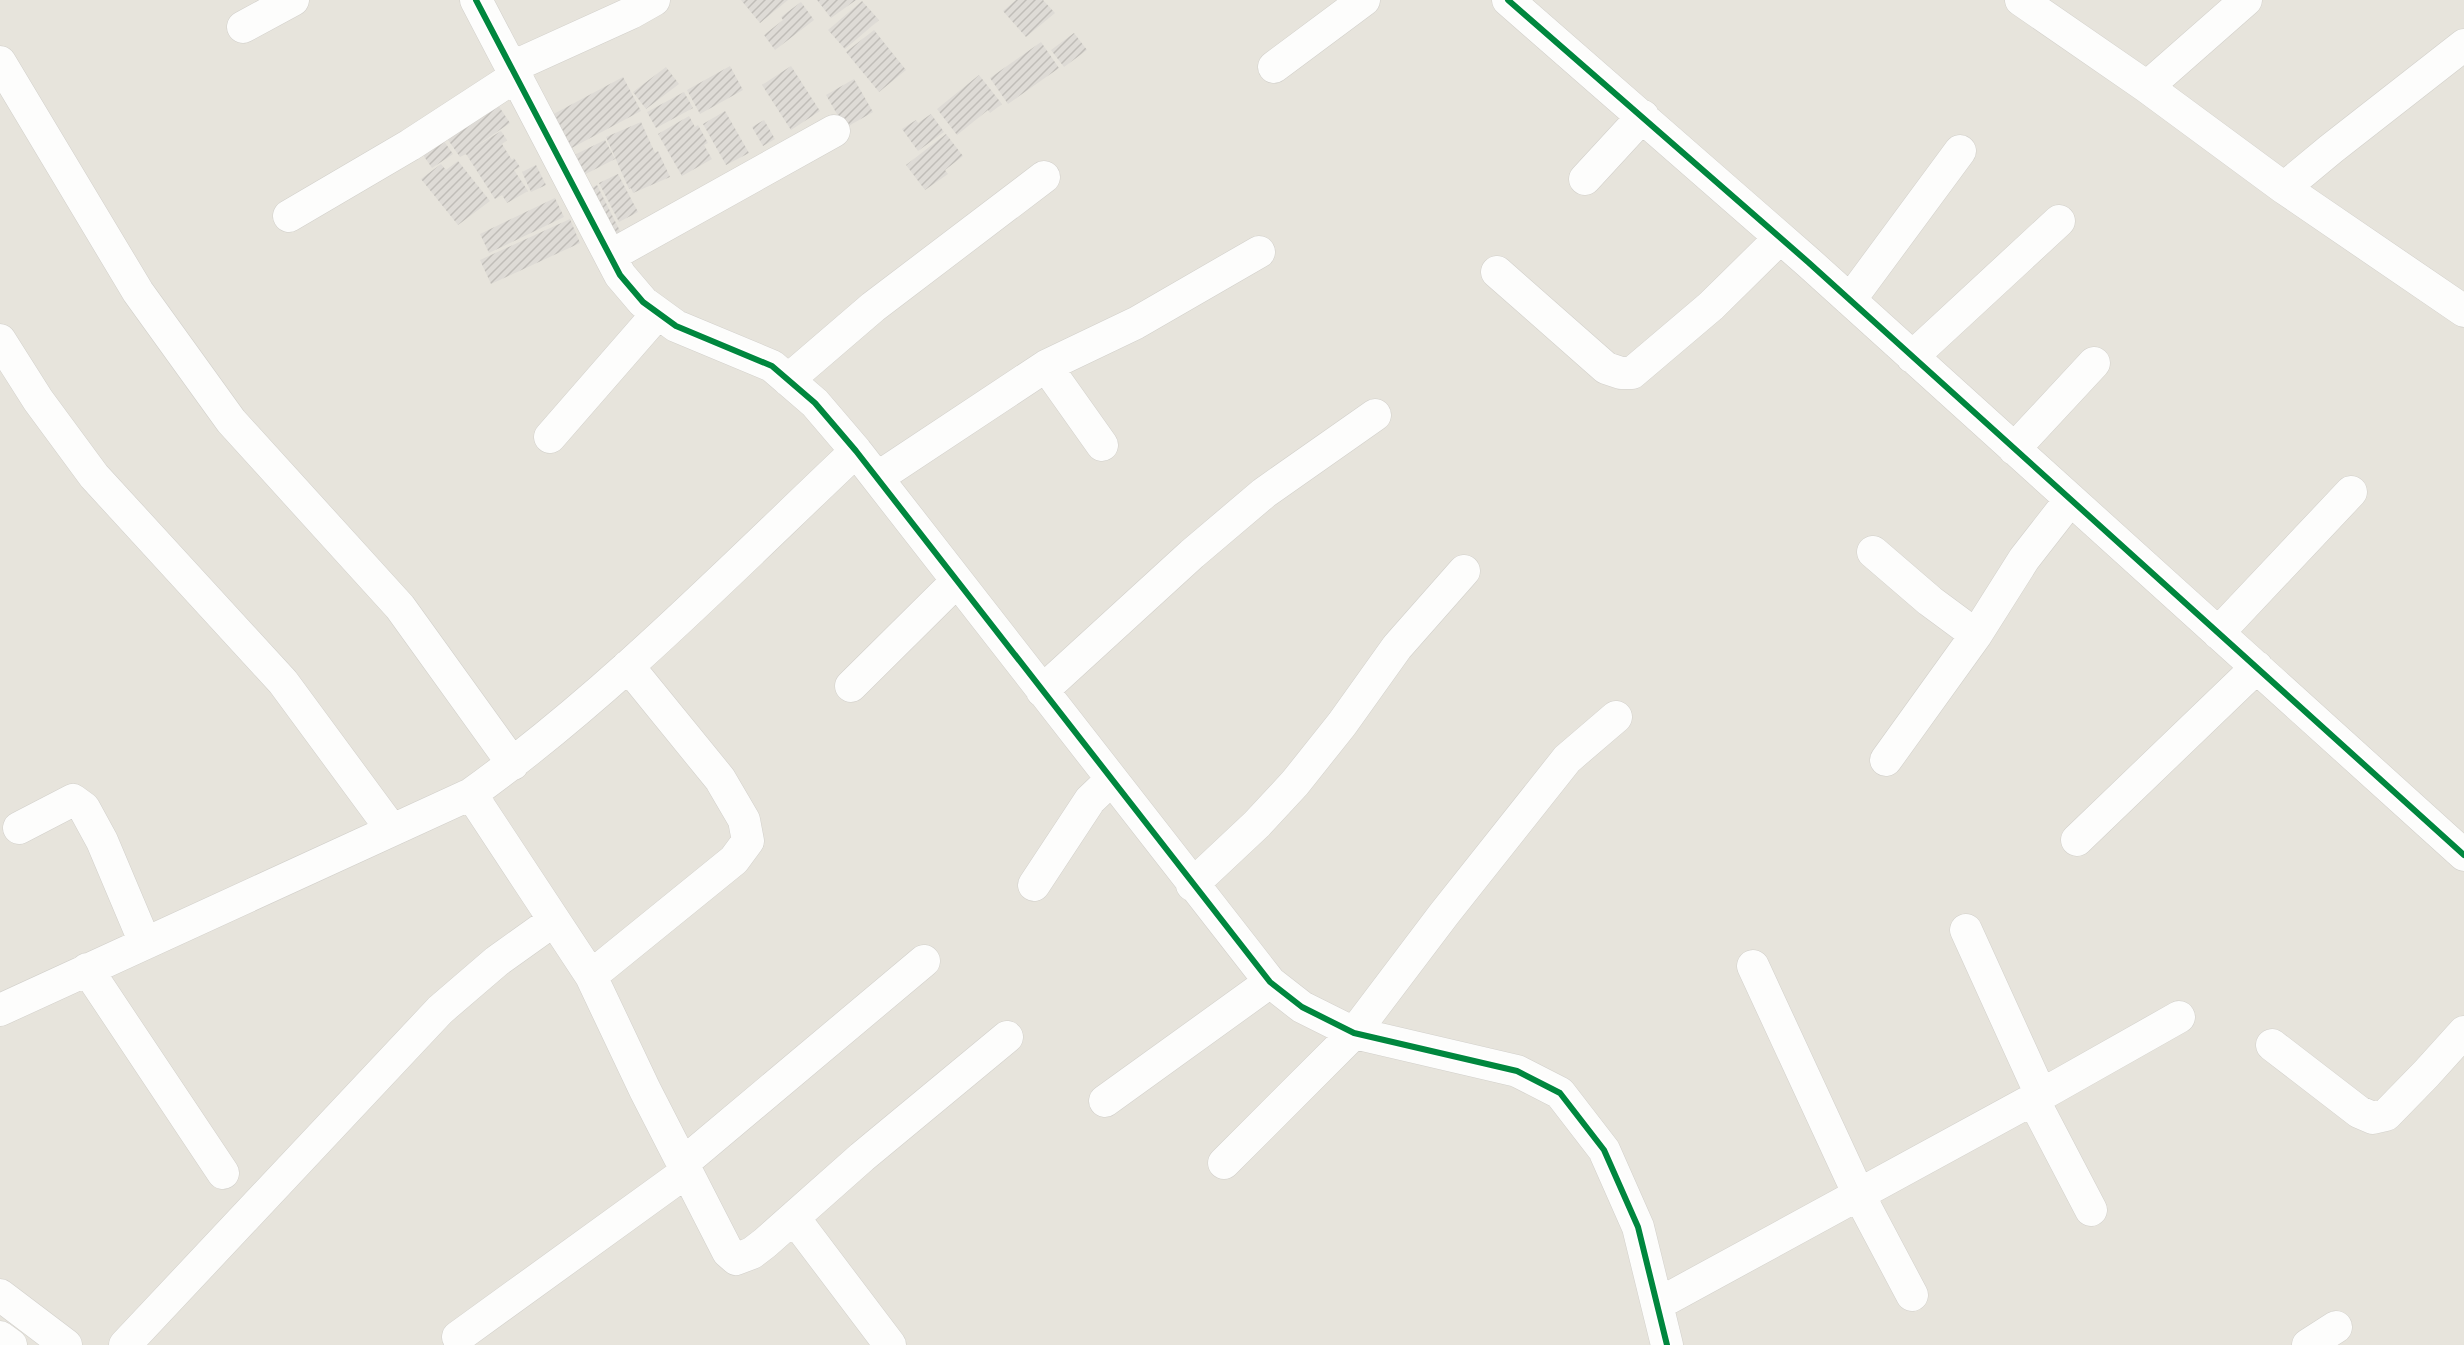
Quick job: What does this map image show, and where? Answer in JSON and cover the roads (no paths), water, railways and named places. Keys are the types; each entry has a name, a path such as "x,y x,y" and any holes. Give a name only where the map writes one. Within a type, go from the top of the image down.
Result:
{"street":[{"path":"243,27 293,0"},
{"path":"476,0 620,275 643,302 676,326 772,366 815,403 856,451 1192,885 1270,982 1302,1007 1354,1033 1517,1071 1560,1093 1604,1150 1638,1227 1667,1345"},
{"path":"289,216 410,145 514,71 654,0"},
{"path":"1274,67 1364,0"},
{"path":"1508,0 1643,116 1850,300 2464,855"},
{"path":"2021,0 2147,87 2284,188 2464,310"},
{"path":"2147,87 2246,0"},
{"path":"2284,188 2464,45"},
{"path":"0,62 138,292 231,421 400,606 513,764"},
{"path":"1585,179 1643,116"},
{"path":"610,256 834,131"},
{"path":"1850,300 1960,151"},
{"path":"789,380 873,308 1044,177"},
{"path":"1912,357 2059,221"},
{"path":"1497,272 1606,368 1621,374 1632,373 1711,306 1780,238"},
{"path":"877,478 1046,366 1136,323 1259,252"},
{"path":"550,437 658,313"},
{"path":"0,340 38,400 94,476 283,682 392,830"},
{"path":"2014,449 2094,363"},
{"path":"1046,366 1102,445"},
{"path":"1042,691 1192,554 1264,493 1375,415"},
{"path":"0,1010 471,794 513,764 628,666 856,451"},
{"path":"2218,633 2351,492"},
{"path":"1886,760 1976,635 2024,559 2070,500"},
{"path":"1873,552 1930,601 1976,635"},
{"path":"1192,885 1257,824 1295,783 1342,724 1397,647 1464,571"},
{"path":"851,686 957,581"},
{"path":"591,976 734,860 748,841 744,820 720,779 628,666"},
{"path":"2077,840 2257,667"},
{"path":"1224,1163 1354,1033 1444,914 1567,759 1616,717"},
{"path":"1034,885 1090,801 1111,780"},
{"path":"471,794 591,976 684,1168 728,1252 736,1258 752,1253 1007,1036"},
{"path":"19,828 73,800 84,808 102,841 145,943"},
{"path":"125,1345 440,1010 497,961 553,921"},
{"path":"1966,930 2037,1097 2091,1210"},
{"path":"458,1336 684,1168 924,961"},
{"path":"1753,966 1859,1195 1912,1295"},
{"path":"87,969 223,1173"},
{"path":"1105,1101 1270,982"},
{"path":"1658,1304 2179,1017"},
{"path":"2272,1045 2359,1112 2373,1118 2386,1115 2464,1032"},
{"path":"794,1218 890,1345"},
{"path":"0,1296 55,1342"},
{"path":"2307,1345 2336,1327"},
{"path":"0,1337 11,1345"}]}
